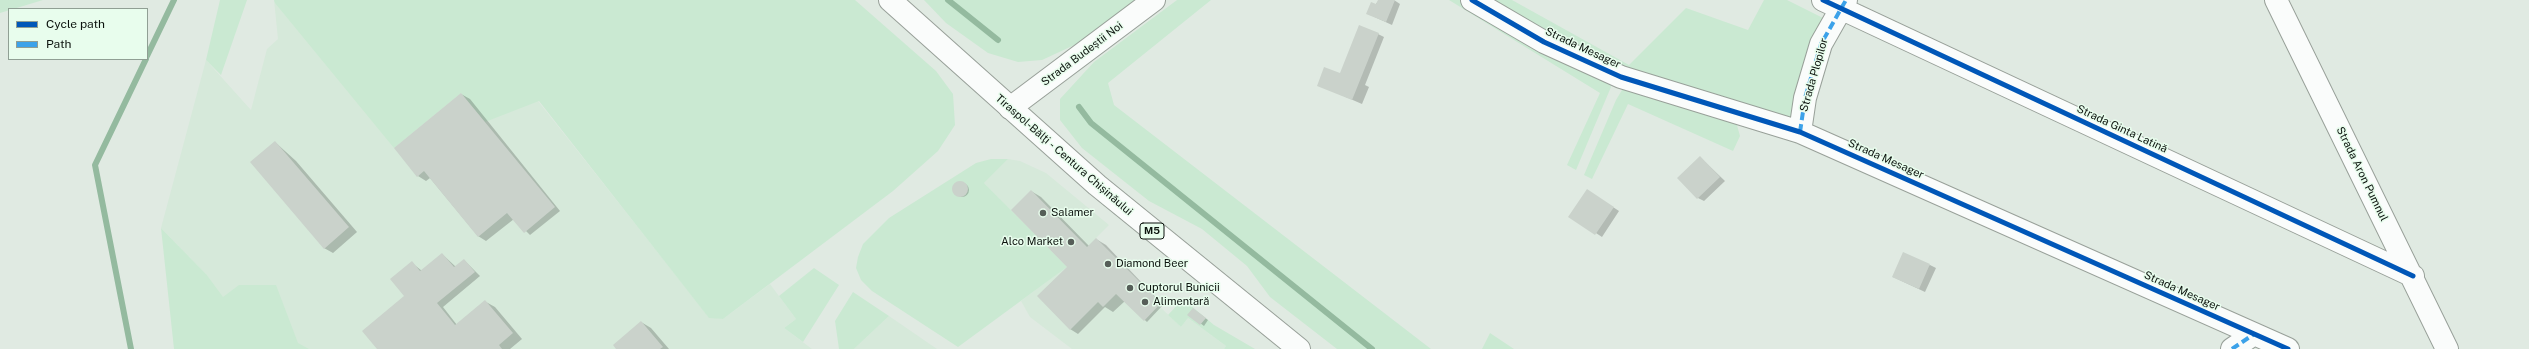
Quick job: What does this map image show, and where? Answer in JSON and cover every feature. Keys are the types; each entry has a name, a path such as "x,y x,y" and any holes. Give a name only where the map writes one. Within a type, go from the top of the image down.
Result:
{"main road":[{"name":"Tiraspol-Bălţi - Centura Chișinăului","path":"890,0 1010,108 1152,231 1299,349"},
{"name":"Strada Budeștii Noi","path":"1010,108 1154,0"},
{"name":"Strada Mesager","path":"1472,0 1544,42 1622,77 1800,132 2288,349"},
{"name":"Strada Aron Pumnul","path":"2276,0 2413,276 2447,349"},
{"name":"Strada Plopilor","path":"1800,132 1805,98 1821,44 1836,3"},
{"name":"Strada Ginta Latină","path":"1836,3 2413,276"},
{"path":"2232,349 2254,334"}],"shaded area":[{"path":"0,0 43,0 17,8 8,8 8,11 0,13"},
{"path":"220,0 247,0 221,75 206,60"},
{"path":"274,0 538,101 709,317 723,319 770,284 796,319 784,328 812,349 210,349 206,274 161,228 206,60 251,110 267,49 278,39"},
{"path":"274,0 855,0 936,71 953,94 955,125 938,151 893,191 723,319 709,318 539,101 485,122 461,93 394,148"},
{"path":"924,0 1138,0 1083,41 1042,60 1018,62 988,53 946,23"},
{"path":"1177,0 1211,0 1108,83 1114,105 1431,349 1337,349 1270,297 1247,266 1202,229 1149,201 1082,148 1060,120 1060,99 1094,62"},
{"path":"1449,0 1462,0 1609,79 1611,87 1576,170 1567,165 1600,93"},
{"path":"1483,0 1512,0 1629,65 1686,8 1748,30 1764,0 1787,0 1825,19 1795,122 1626,73"},
{"path":"1625,85 1735,118 1740,136 1733,151 1628,104 1592,179 1584,175 1616,100"},
{"path":"991,159 1008,159 984,183 1067,267 958,347 872,291 861,280 856,268 863,244 889,218 976,163"},
{"path":"1008,159 1020,161 1046,173 1109,225 1096,238 1161,303 1159,306 1181,327 1188,318 1226,346 1224,349 1072,349 1030,317 1021,301 1065,268 984,183"},
{"path":"161,228 206,274 223,297 239,285 276,285 298,343 309,349 174,349"},
{"path":"814,268 839,285 803,342 784,328 796,319 779,296"},
{"path":"853,292 889,316 854,349 839,349 835,321"},
{"path":"1183,299 1214,325 1255,349 1224,349 1226,346 1188,318 1181,327 1168,315"},
{"path":"889,316 937,349 854,349"},
{"path":"1490,333 1514,349 1482,349"}],"building":[{"path":"1378,0 1395,0 1386,22 1366,14 1371,2 1376,4"},
{"path":"1359,25 1379,33 1352,100 1317,86 1324,67 1340,73"},
{"path":"461,93 555,207 524,233 507,213 478,237 424,171 417,177 394,148"},
{"path":"275,141 349,227 324,249 250,162"},
{"path":"1700,156 1720,177 1697,199 1677,178"},
{"path":"960,181 967,186 968,189 963,196 960,197 953,192 952,189 957,182"},
{"path":"1587,189 1614,207 1595,235 1568,217"},
{"path":"1031,190 1087,247 1096,238 1161,303 1144,321 1116,294 1103,307 1098,302 1070,330 1037,296 1067,267 1011,210"},
{"path":"1903,252 1930,264 1919,289 1892,277"},
{"path":"442,253 454,267 464,259 475,272 437,303 455,325 485,300 513,333 499,345 502,349 377,349 362,331 404,296 390,279 412,261 420,271"},
{"path":"1193,308 1206,318 1200,325 1187,315"},
{"path":"641,321 663,347 660,349 616,349 613,345"}],"waterway":[{"path":"148,54 174,0"},
{"path":"948,0 998,40"},
{"path":"131,349 95,165 146,60"},
{"path":"1079,107 1091,123 1372,349"}],"marked path":[{"path":"1800,132 1805,98 1821,44 1846,0"},
{"path":"2232,349 2254,334"}],"cycle path":[{"path":"1472,0 1544,42 1621,77 1800,132 2288,349"},
{"path":"1823,0 2413,276"}],"place":[{"name":"Salamer","path":"1043,213"},
{"name":"Alco Market","path":"1071,242"},
{"name":"Diamond Beer","path":"1108,264"},
{"name":"Cuptorul Bunicii","path":"1130,288"},
{"name":"Alimentară","path":"1145,302"}]}
